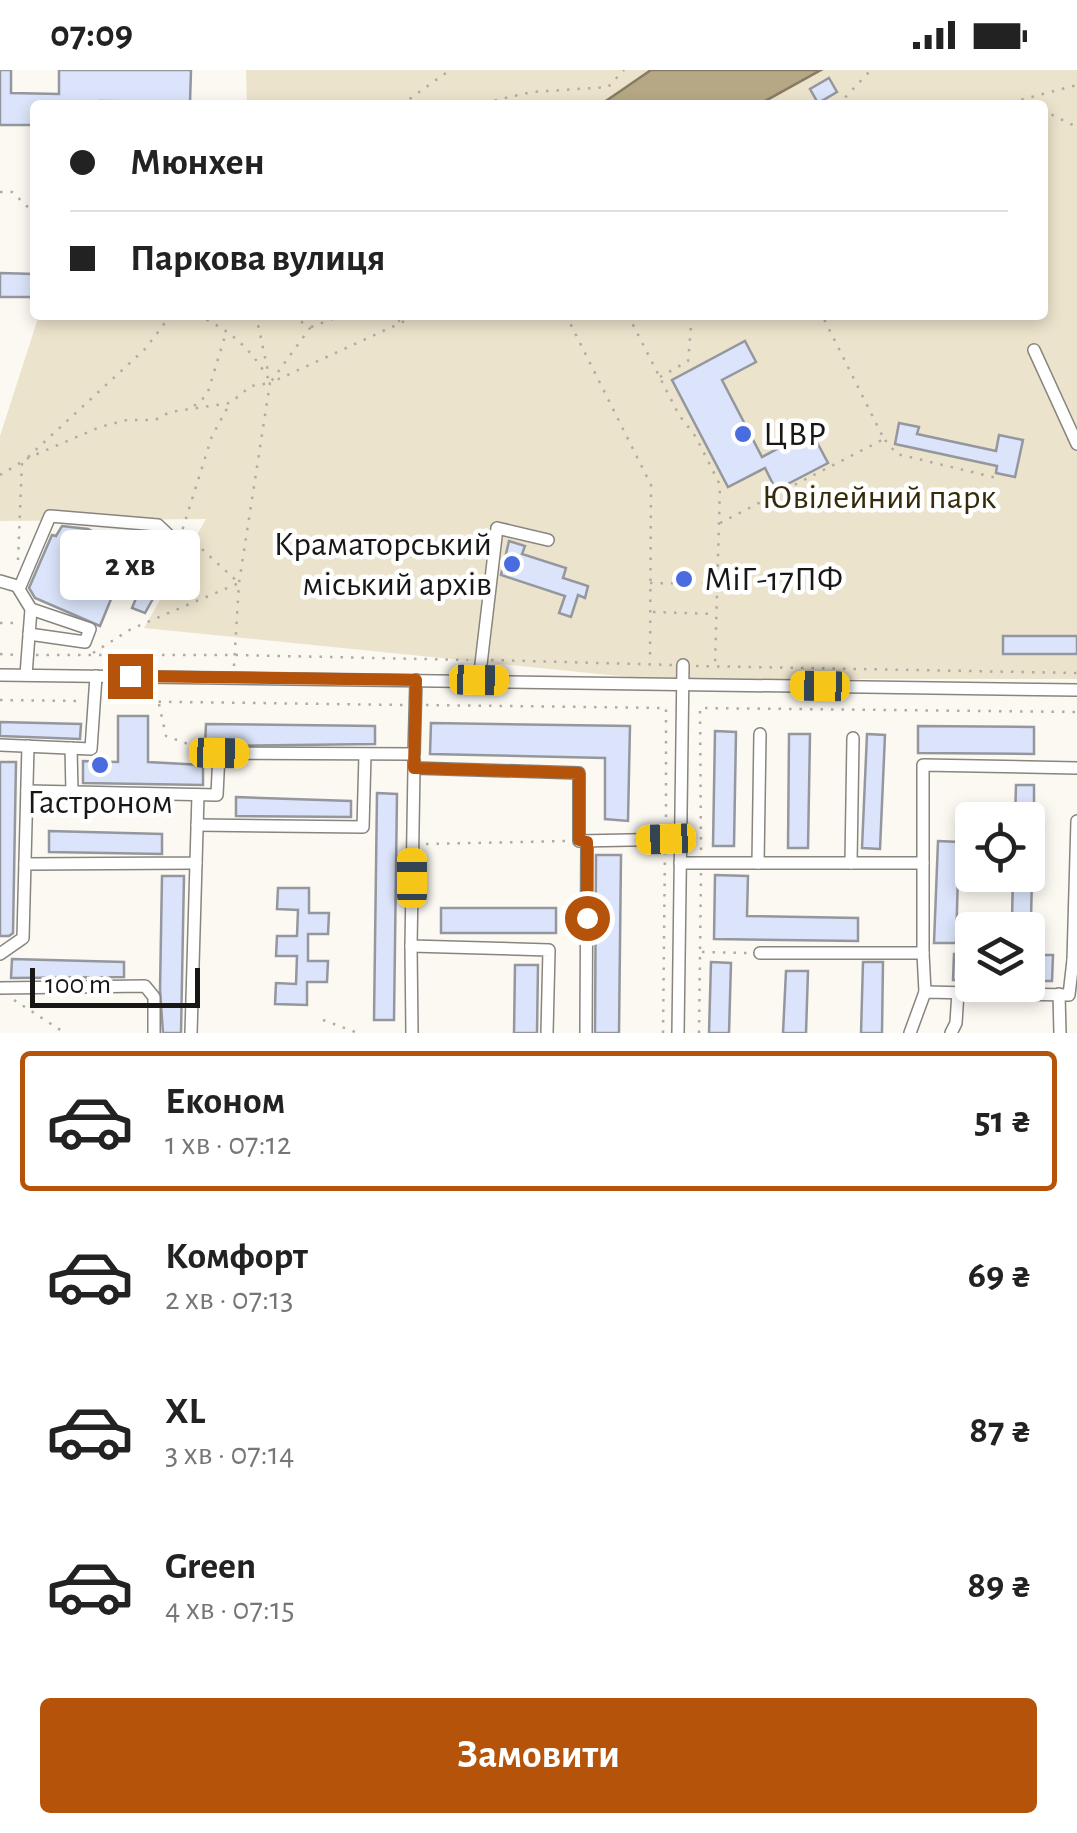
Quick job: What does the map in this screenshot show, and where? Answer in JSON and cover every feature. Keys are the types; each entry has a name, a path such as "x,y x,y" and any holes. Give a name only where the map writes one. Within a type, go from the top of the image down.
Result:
{"street":[{"path":"1034,350 1077,444"},
{"path":"18,587 50,516 158,525 176,542"},
{"path":"479,680 497,528 548,540"},
{"path":"0,581 18,587 31,609 26,675"},
{"path":"29,629 86,642 90,629 31,609"},
{"path":"678,1033 683,665"},
{"path":"0,675 1077,690"},
{"path":"0,745 91,748 96,676"},
{"path":"412,1033 416,680"},
{"path":"758,863 760,734"},
{"path":"851,863 854,738"},
{"path":"0,954 23,938 28,746"},
{"path":"71,748 72,792"},
{"path":"27,792 218,795 219,753 414,754"},
{"path":"197,826 363,827 365,755"},
{"path":"910,1033 925,992 922,765 1077,768"},
{"path":"414,768 579,773 586,1033"},
{"path":"191,1033 198,794"},
{"path":"1045,994 1069,995 1075,960 1077,821"},
{"path":"583,841 680,839"},
{"path":"25,864 196,862"},
{"path":"680,864 923,862"},
{"path":"411,946 549,950 547,1033"},
{"path":"760,953 923,953"},
{"path":"0,989 145,986 154,996 154,1033"},
{"path":"925,992 955,992"},
{"path":"1058,994 1060,1033"},
{"path":"951,1033 957,1002"}],"path":[{"path":"408,100 450,70"},
{"path":"496,100 532,92 608,86 624,70"},
{"path":"843,100 871,70"},
{"path":"1019,100 1077,84"},
{"path":"1048,113 1077,127"},
{"path":"0,192 12,192 30,209"},
{"path":"18,587 22,462 145,349 167,320"},
{"path":"206,320 251,350 270,383"},
{"path":"233,678 239,583 270,383 257,320"},
{"path":"299,320 310,328"},
{"path":"270,383 310,328 330,320"},
{"path":"397,320 404,322"},
{"path":"239,583 182,531 212,436 230,403 251,386 270,383 408,320"},
{"path":"0,654 650,664 651,485 568,320"},
{"path":"631,320 720,485 715,666 1077,673"},
{"path":"660,377 688,361 692,320"},
{"path":"824,320 884,439 897,454 997,478"},
{"path":"191,408 207,395 226,332"},
{"path":"0,475 100,427 127,420 155,420 170,412 230,403"},
{"path":"719,524 884,439"},
{"path":"80,676 88,656 131,629 239,583"},
{"path":"650,583 718,584"},
{"path":"650,612 717,614"},
{"path":"0,623 29,629"},
{"path":"0,700 666,708 663,1033"},
{"path":"159,702 166,736 219,753"},
{"path":"699,1033 700,708 1077,712"},
{"path":"412,844 583,841"},
{"path":"700,952 760,953"},
{"path":"0,989 65,1033"},
{"path":"323,1020 358,1033"}],"green space":[{"name":"Ювілейний парк","path":"246,70 1077,70 1077,679 649,679 144,628 206,519 0,521 0,436 37,320 1048,320 1048,100 247,100"}],"shaded area":[{"path":"651,70 821,70 767,100 607,100"}],"building":[{"path":"0,70 11,70 11,93 59,94 59,70 191,70 190,100 30,100 30,125 0,125"},
{"path":"829,78 837,92 816,100 810,89"},
{"path":"0,273 30,274 30,297 0,297"},
{"path":"745,341 756,362 722,380 762,457 811,431 828,463 776,490 765,468 728,487 672,380"},
{"path":"899,423 919,427 917,434 996,451 999,435 1023,440 1015,477 996,473 997,466 895,444"},
{"path":"62,526 88,529 133,552 142,533 161,541 156,554 174,561 145,613 132,608 139,591 118,582 100,626 35,598 29,588 52,535 56,536"},
{"path":"509,541 525,546 522,554 566,568 563,578 588,586 585,598 578,595 571,617 559,613 565,596 501,575"},
{"path":"1003,636 1077,636 1077,654 1003,654"},
{"path":"118,716 148,716 148,762 203,765 203,785 83,783 83,761 118,762"},
{"path":"0,722 81,724 80,739 0,736"},
{"path":"431,723 630,726 628,821 605,819 605,758 430,754"},
{"path":"206,724 375,726 375,744 205,746"},
{"path":"918,726 1034,727 1034,754 918,753"},
{"path":"715,731 736,732 734,846 713,846"},
{"path":"789,734 810,734 808,848 788,848"},
{"path":"867,734 885,735 880,849 862,848"},
{"path":"0,762 16,762 13,933 9,936 0,936"},
{"path":"1016,785 1034,785 1034,802 1016,802"},
{"path":"377,793 397,794 394,1020 374,1020"},
{"path":"236,797 351,801 351,817 236,816"},
{"path":"49,831 162,834 162,854 49,852"},
{"path":"938,841 955,842 955,943 934,943"},
{"path":"596,855 621,855 619,1033 595,1033"},
{"path":"715,875 748,876 747,916 858,918 858,941 714,939"},
{"path":"162,876 184,876 181,1033 163,1033"},
{"path":"278,888 309,888 309,913 329,913 328,934 308,934 308,961 328,961 327,982 307,982 307,1005 275,1004 276,983 296,984 297,956 276,956 277,936 297,936 298,910 277,909"},
{"path":"1013,892 1032,892 1031,912 1012,912"},
{"path":"441,908 556,908 556,933 441,933"},
{"path":"1045,955 1053,955 1052,981 1045,981"},
{"path":"12,959 124,962 124,977 11,978"},
{"path":"711,962 731,963 729,1033 709,1033"},
{"path":"863,962 883,962 882,1033 861,1033"},
{"path":"515,965 538,965 537,1033 514,1033"},
{"path":"786,971 808,971 806,1033 783,1033"}],"place":[{"name":"ЦВР","path":"743,434"},
{"name":"Краматорський міський архів","path":"512,564"},
{"name":"МіГ-17ПФ","path":"684,579"},
{"name":"Гастроном","path":"100,765"}],"route":[{"path":"130,676 416,680 414,768 579,773 579,840 587,842 587,918"}]}
